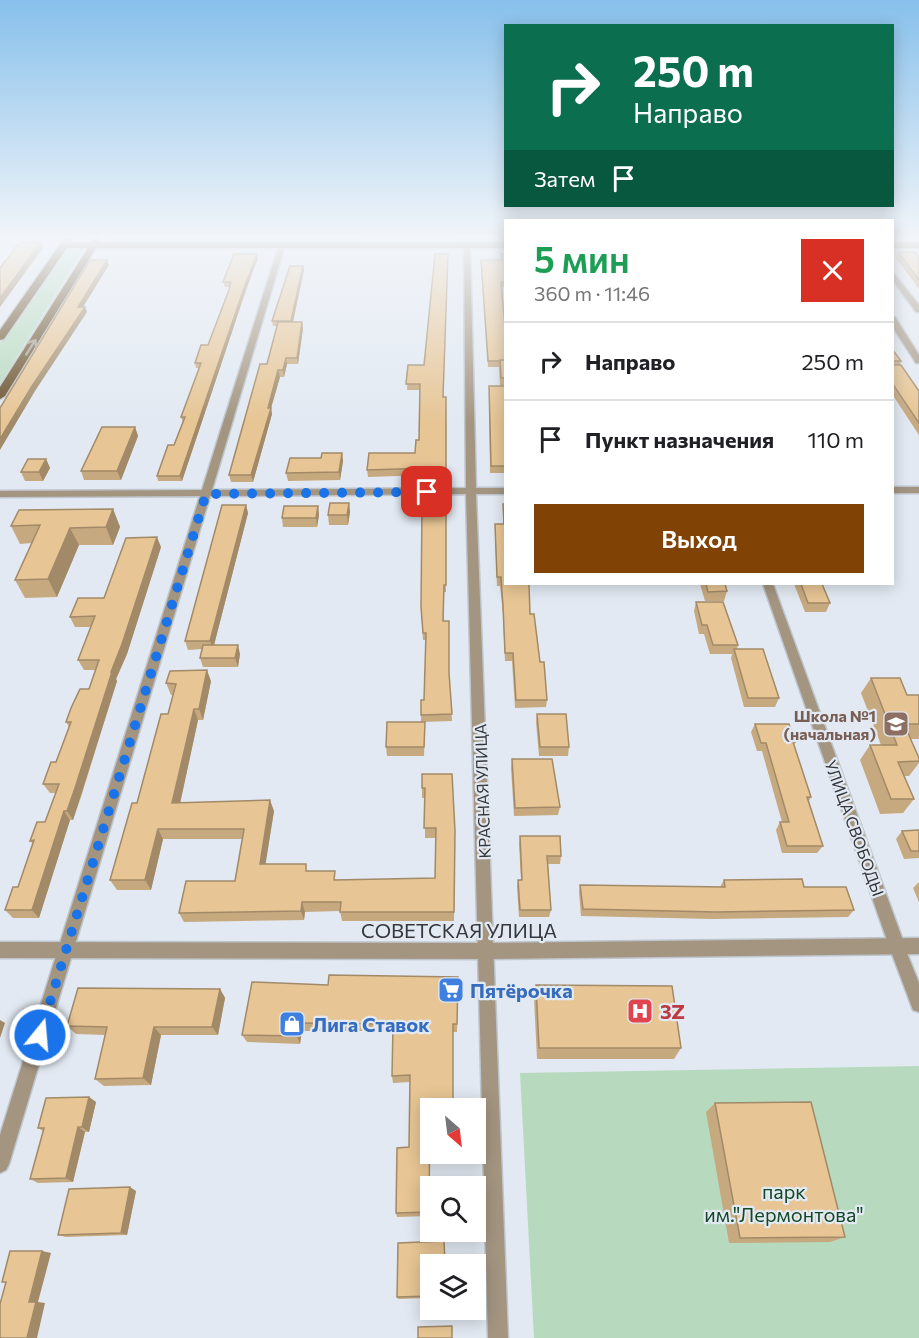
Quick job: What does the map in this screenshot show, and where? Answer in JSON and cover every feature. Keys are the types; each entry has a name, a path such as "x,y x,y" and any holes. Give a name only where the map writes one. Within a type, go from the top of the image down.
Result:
{"main road":[{"path":"0,337 28,297"},
{"path":"0,396 61,297"}],"street":[{"path":"0,1164 266,297"},
{"name":"КРАСНАЯ УЛИЦА","path":"468,297 471,492 498,1338"},
{"path":"910,297 919,310"},
{"path":"894,322 919,361"},
{"path":"894,490 919,490"},
{"path":"0,494 504,491"},
{"name":"УЛИЦА СВОБОДЫ","path":"768,585 919,1004"},
{"name":"СОВЕТСКАЯ УЛИЦА","path":"0,950 487,951 919,946"}],"green space":[{"path":"31,297 54,297 0,384 0,343"},
{"name":"парк им.\"Лермонтова\"","path":"919,1066 919,1338 534,1338 520,1073"}],"building":[{"path":"67,297 84,297 78,307 85,307 0,439 0,408"},
{"path":"226,297 241,297 180,476 157,476 168,445 174,445 185,417 181,417 201,363 195,363 201,345 208,345"},
{"path":"280,297 296,297 291,321 272,321"},
{"path":"431,297 446,297 443,397 446,397 446,474 428,474 429,468 367,470 369,453 415,453 416,440 419,440 420,384 406,384 408,365 424,365"},
{"path":"484,297 502,297 504,360 488,361"},
{"path":"278,322 302,322 297,358 286,358 283,370 278,370 268,408 271,408 251,475 229,475 260,364 267,364"},
{"path":"894,352 901,361 894,361"},
{"path":"500,360 504,360 504,378 501,378"},
{"path":"894,365 901,365 919,391 919,423 894,386"},
{"path":"489,386 504,386 504,466 491,466"},
{"path":"102,427 135,427 117,471 81,471"},
{"path":"322,453 342,453 339,472 286,473 290,458 321,458"},
{"path":"28,459 46,459 39,472 21,472"},
{"path":"330,503 349,503 347,515 328,515"},
{"path":"222,505 246,505 210,641 185,641"},
{"path":"284,506 318,506 316,518 282,518"},
{"path":"422,506 446,506 446,585 444,585 443,621 449,621 452,714 421,715 421,700 424,700 426,633 423,633 421,607"},
{"path":"113,509 106,527 70,528 48,579 15,580 40,525 11,526 19,510"},
{"path":"495,524 504,524 504,585 529,585 530,614 534,614 540,662 544,662 547,700 516,700 513,653 505,653 501,577 497,577"},
{"path":"157,537 111,672 75,788 67,811 64,811 32,910 5,910 13,887 18,887 34,840 30,841 37,822 45,822 59,784 43,784 51,762 56,762 71,722 66,722 71,708 80,689 89,689 99,660 78,660 95,616 70,617 78,598 104,598 126,538"},
{"path":"706,585 725,585 727,591 708,592"},
{"path":"801,585 822,585 830,603 808,603"},
{"path":"696,602 723,602 738,645 713,645 707,625 702,625"},
{"path":"203,645 238,645 235,658 200,658"},
{"path":"734,649 763,649 779,698 748,698"},
{"path":"207,670 199,709 194,709 172,803 270,800 260,864 306,864 306,871 335,871 334,880 435,878 436,828 424,828 425,788 422,788 422,774 452,774 455,831 454,912 340,912 341,902 302,902 301,911 179,913 186,881 235,881 244,829 158,829 145,880 110,880 132,803 137,803 161,714 168,714 176,684 166,683 170,671"},
{"path":"871,678 900,678 907,695 919,695 919,724 904,724 919,761 898,762 914,799 891,799 870,745 897,745"},
{"path":"537,714 566,714 569,747 540,747"},
{"path":"387,722 425,722 424,747 386,747"},
{"path":"755,724 789,724 811,797 807,797 823,846 787,846 780,822 789,822 766,743 761,743"},
{"path":"512,759 552,759 560,807 515,808"},
{"path":"919,830 919,851 911,851 902,831"},
{"path":"520,836 560,836 561,856 547,856 551,910 520,910 518,880 522,880"},
{"path":"802,879 804,887 846,887 854,910 716,912 583,909 580,885 725,887 724,880"},
{"path":"329,975 458,977 457,1024 453,1024 453,1098 420,1098 420,1164 429,1164 429,1176 420,1176 420,1212 396,1213 397,1148 409,1147 410,1075 392,1076 393,1024 299,1023 297,1036 242,1035 252,982 328,985"},
{"path":"536,985 672,986 681,1048 539,1048"},
{"path":"78,988 220,989 212,1027 154,1027 143,1078 95,1079 107,1027 67,1026"},
{"path":"89,1097 82,1127 78,1127 66,1178 30,1179 44,1128 38,1128 46,1098"},
{"path":"811,1102 845,1237 740,1238 715,1103"},
{"path":"130,1187 121,1233 58,1235 69,1189"},
{"path":"444,1242 445,1254 420,1254 420,1296 397,1297 398,1243"},
{"path":"10,1251 42,1251 29,1302 36,1302 27,1338 0,1338 0,1304 6,1282 2,1282"},
{"path":"452,1326 452,1338 418,1338 418,1327"}],"place":[{"name":"Школа №1 (начальная)","path":"896,724"},
{"name":"Пятёрочка","path":"451,990"},
{"name":"3Z","path":"640,1011"},
{"name":"Лига Ставок","path":"292,1024"}],"route":[{"path":"40,1035 206,494 427,492"}]}
